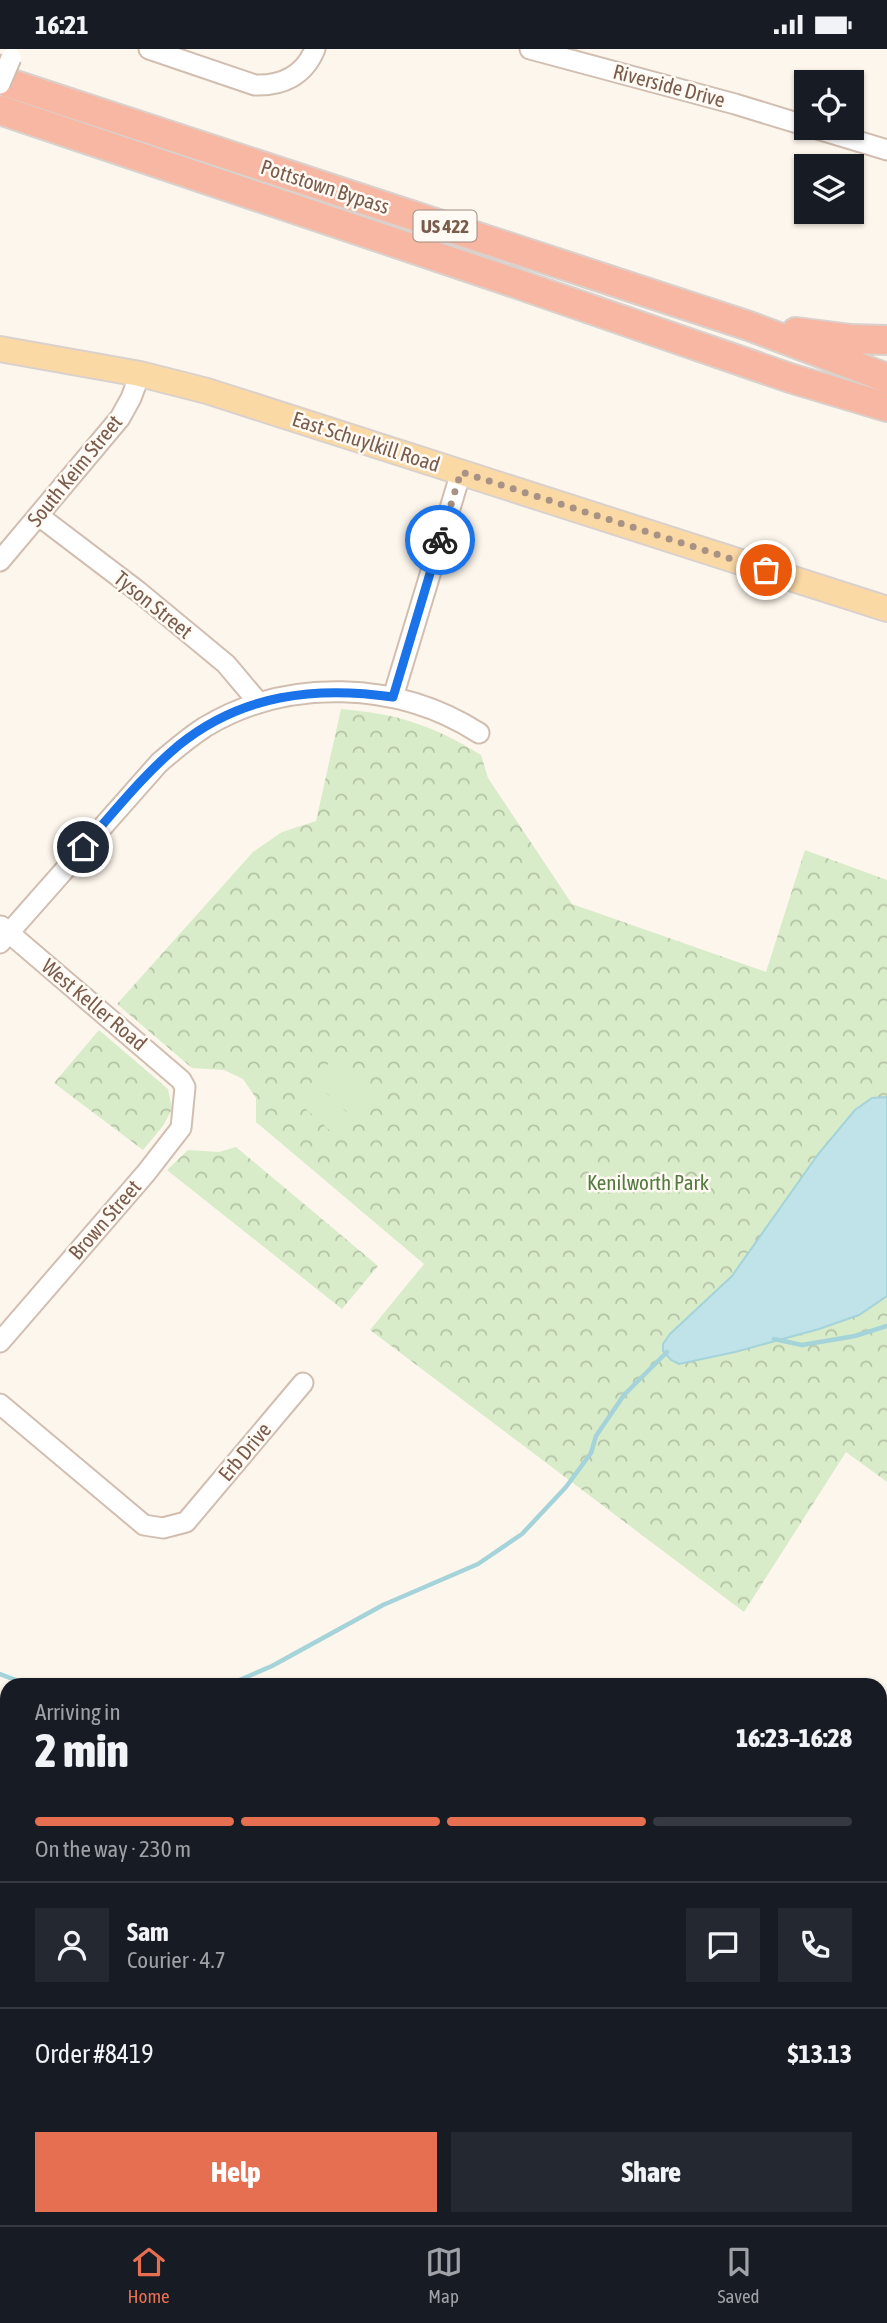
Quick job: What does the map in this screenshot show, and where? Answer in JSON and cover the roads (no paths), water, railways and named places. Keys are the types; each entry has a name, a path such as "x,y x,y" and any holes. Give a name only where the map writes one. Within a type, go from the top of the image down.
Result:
{"highway":[{"name":"Pottstown Bypass","path":"7,68 749,326 887,378"},
{"name":"Pottstown Bypass","path":"0,110 790,378 887,407"},
{"path":"749,326 851,339 887,340"},
{"path":"790,378 887,423"}],"main road":[{"name":"East Schuylkill Road","path":"0,349 140,374 207,391 887,609"}],"street":[{"path":"149,49 255,85 286,81 299,73 315,49"},
{"name":"Riverside Drive","path":"530,49 794,121"},
{"path":"854,140 887,150"},
{"name":"South Keim Street","path":"0,561 120,418 140,374"},
{"path":"393,697 461,472"},
{"name":"Tyson Street","path":"39,516 139,592 226,664 259,703"},
{"path":"3,934 159,763 205,727 228,715 288,696 354,692 393,697 441,713 479,733"},
{"name":"West Keller Road","path":"3,934 181,1080 185,1087"},
{"name":"Brown Street","path":"0,1342 146,1173 181,1128 185,1087"},
{"name":"Erb Drive","path":"0,1404 145,1525 163,1528 186,1522 303,1383"}],"water":[{"path":"887,1097 887,1296 859,1315 819,1329 679,1364 671,1360 663,1351 663,1344 670,1334 732,1276 819,1153 855,1110 872,1098"}],"waterway":[{"path":"774,1339 802,1345 855,1336 887,1326"},
{"path":"244,1678 272,1666 383,1605 478,1564 522,1534 566,1487 591,1453 596,1436 624,1395 667,1352"},
{"path":"0,1674 11,1678"}],"park label":[{"name":"Kenilworth Park","path":"648,1183"}]}
